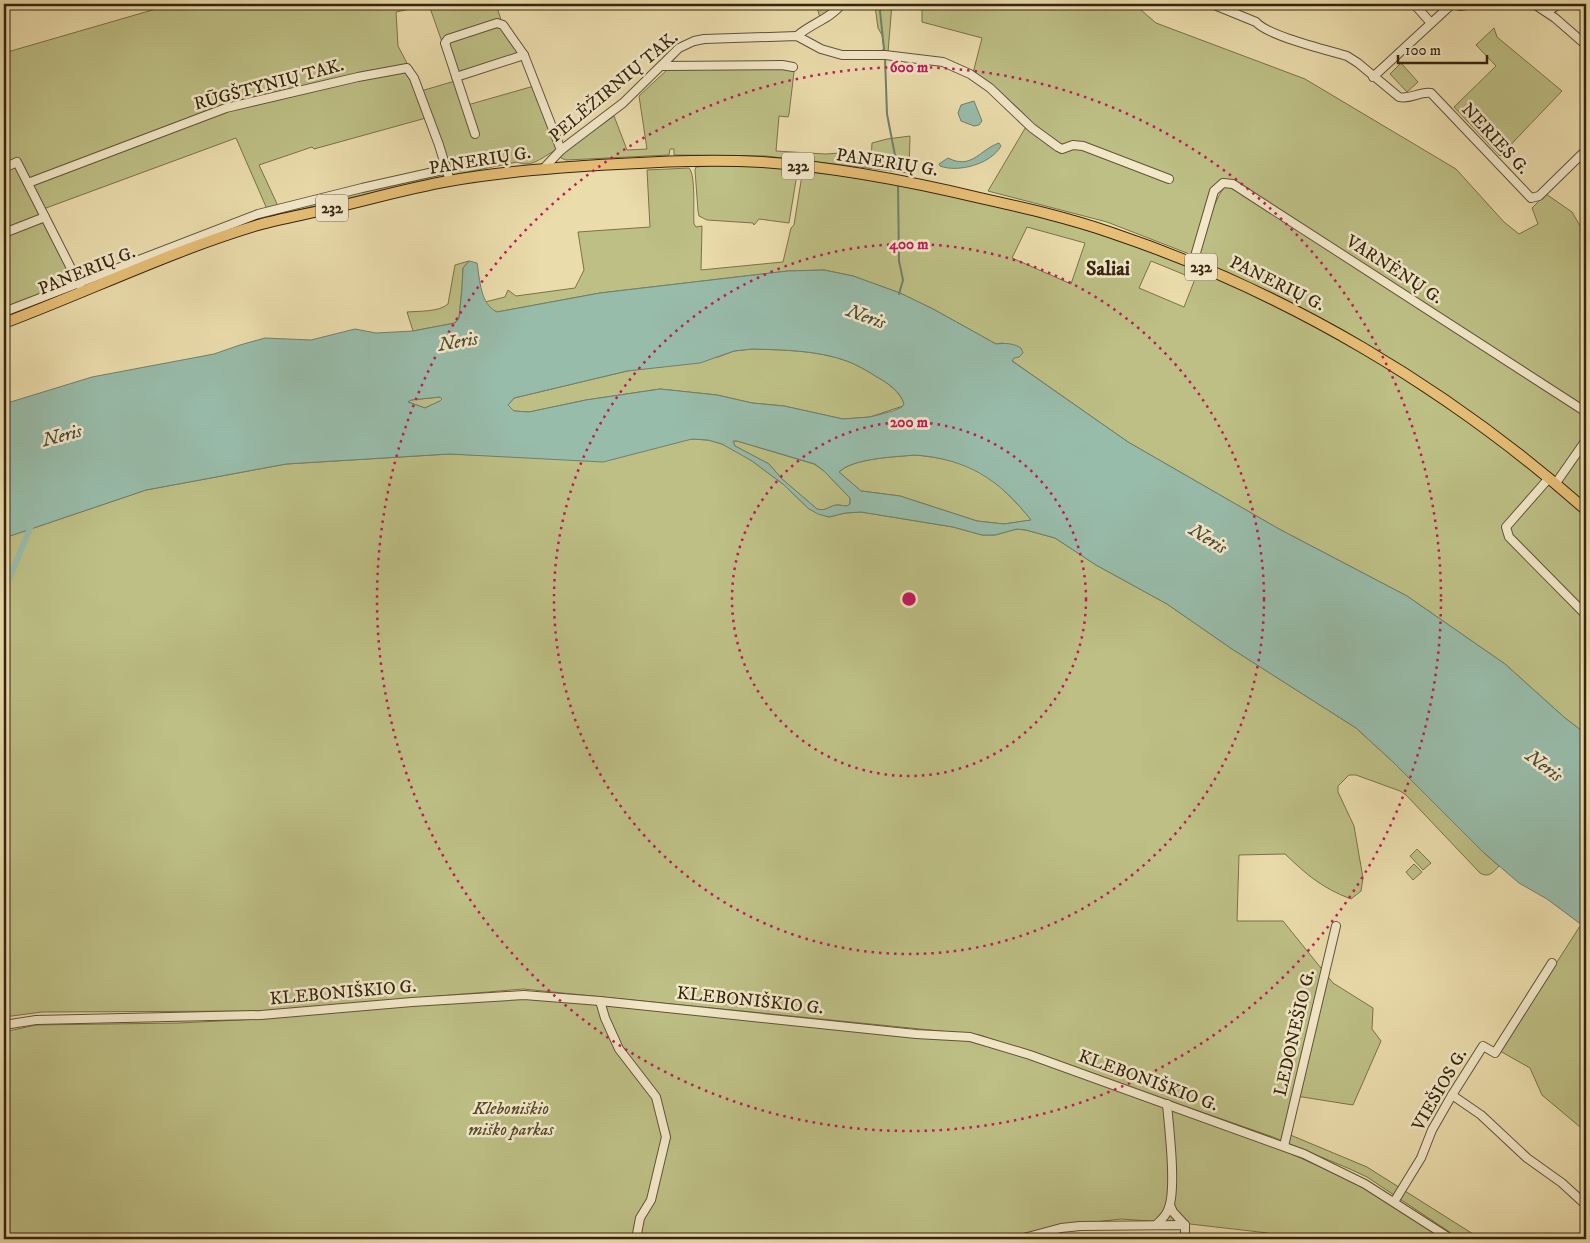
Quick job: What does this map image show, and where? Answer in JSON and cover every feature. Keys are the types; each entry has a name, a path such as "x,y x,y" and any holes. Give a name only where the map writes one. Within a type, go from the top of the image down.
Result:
{"main road":[{"name":"PANERIŲ G.","path":"4,323 80,286 260,224 450,181 544,168 647,162 765,162 867,174 910,181 1065,218 1193,263 1281,303 1330,328 1453,405 1495,435 1586,510"}],"street":[{"path":"797,36 806,28 835,13 842,4"},
{"name":"NERIES G.","path":"1212,4 1256,22 1269,31 1347,56 1401,98 1426,92 1432,94 1530,198 1539,196 1586,150"},
{"path":"1414,4 1431,23"},
{"path":"1373,77 1452,4 1460,6 1474,4"},
{"path":"1534,4 1548,12 1586,45"},
{"path":"1548,12 1559,4"},
{"path":"475,134 445,43 448,39 493,25 503,25 524,56 561,150"},
{"name":"PELĖŽIRNIŲ TAK.","path":"544,168 561,150 611,113 663,66 679,48 694,41 749,36 797,36 822,49 842,55 885,55 943,62 970,74 990,88 1032,128 1058,147 1062,149 1073,145 1083,146 1169,179"},
{"path":"456,77 524,56"},
{"path":"663,66 793,67"},
{"name":"RŪGŠTYNIŲ TAK.","path":"28,182 226,108 358,77 407,68 414,78 450,181"},
{"path":"4,168 17,162 80,286"},
{"path":"4,312 80,286 258,214 447,169"},
{"name":"VARNĖNŲ G.","path":"1193,263 1214,191 1223,183 1233,184 1586,412"},
{"path":"4,233 45,217"},
{"path":"1586,440 1552,481 1506,528 1509,537 1586,615"},
{"name":"LEDONEŠIO G.","path":"1284,1146 1336,926"},
{"name":"VIEŠIOS G.","path":"1394,1202 1421,1158 1432,1130 1483,1046 1495,1054 1552,963"},
{"name":"KLEBONIŠKIO G.","path":"4,1025 36,1020 261,1015 412,1002 524,995 600,1000 916,1034 970,1037 1030,1055 1284,1146 1349,1176 1394,1202 1451,1239"},
{"path":"600,1000 605,1018 619,1048 656,1097 666,1137 651,1200 640,1218 636,1239"},
{"path":"1452,1096 1480,1115 1527,1158 1562,1183 1586,1205"},
{"path":"1156,1226 1165,1216 1170,1205 1172,1184 1167,1104"},
{"path":"1170,1205 1173,1212 1185,1225 1185,1239"},
{"path":"1020,1239 1061,1228 1080,1226 1185,1225"}],"green space":[{"path":"173,4 496,4 501,20 446,38 442,42 429,5 396,12 398,46 409,67 372,70 216,110 29,179 18,160 4,167 4,53"},
{"path":"816,4 842,4 821,21"},
{"path":"872,4 892,4 888,52 877,53 884,49 882,35 878,28 875,6"},
{"path":"922,4 1134,4 1156,23 1305,79 1456,169 1504,222 1519,234 1538,224 1532,208 1546,194 1572,212 1586,236 1586,410 1233,181 1218,183 1192,255 1107,222 988,191 1027,125 973,73 982,38 922,22"},
{"path":"500,26 521,53 457,73 448,41"},
{"path":"1494,28 1497,37 1562,91 1500,156 1454,107 1496,66 1476,45"},
{"path":"1401,63 1418,82 1407,92 1390,74"},
{"path":"791,68 794,72 789,114 788,117 779,116 776,151 840,153 871,162 872,143 910,136 909,173 766,156 674,155 674,149 670,149 669,155 566,160 561,158 560,155 562,153 614,116 627,150 647,149 639,96 668,69"},
{"path":"408,71 426,118 314,149 312,147 259,165 278,206 267,209 236,138 46,208 32,184 233,108 353,81"},
{"path":"455,81 464,106 534,86 558,149 533,163 523,164 517,162 453,175 421,91"},
{"path":"730,164 780,168 797,174 789,223 759,219 754,225 753,223 707,220 699,216 696,167"},
{"path":"17,165 43,216 4,232 4,171"},
{"path":"689,168 693,178 694,224 696,227 702,226 701,270 783,262 791,228 794,225 802,175 807,172 896,182 1077,226 1133,244 1204,272 1282,307 1384,366 1507,448 1586,517 1586,734 1565,718 1505,664 1407,596 1279,529 1128,442 1011,360 1014,358 1003,343 996,344 900,293 853,276 824,270 788,271 600,293 497,312 490,309 485,302 505,297 508,290 516,296 575,288 584,270 578,232 650,227 647,170","holes":["1027,227 1085,243 1071,284 1012,258","1151,261 1195,279 1184,307 1139,288"]},
{"path":"444,173 442,177 263,218 264,215"},
{"path":"1226,186 1231,186 1586,414 1586,436 1567,464 1555,478 1450,399 1203,264 1199,257 1206,230 1217,199"},
{"path":"45,219 75,281 4,309 4,236"},
{"path":"469,261 463,268 459,318 455,323 413,331 407,312 434,310 448,304 455,265"},
{"path":"752,349 812,353 847,361 866,370 889,385 897,392 904,404 903,406 870,417 843,419 784,406 752,403 717,395 660,389 586,400 529,412 514,411 508,405 514,398 627,371 718,357 734,351"},
{"path":"440,397 442,399 440,401 425,408 408,402 411,400"},
{"path":"692,439 708,440 737,451 783,484 809,509 829,517 861,512 953,527 982,535 995,535 1017,529 1055,538 1096,565 1167,604 1232,649 1356,728 1499,866 1490,874 1480,873 1406,795 1356,775 1349,775 1338,786 1338,792 1354,826 1363,878 1361,891 1351,899 1315,880 1285,854 1239,855 1237,921 1283,921 1333,983 1373,1008 1372,1029 1381,1041 1353,1105 1296,1096 1288,1134 1367,1167 1481,1239 1460,1239 1367,1177 1273,1137 980,1035 523,989 262,1011 42,1012 4,1017 4,538 146,490 286,464 449,454 504,456"},
{"path":"733,441 814,464 824,471 850,498 850,504 847,506 835,505 823,510 817,509 782,479 769,464 735,446"},
{"path":"1586,444 1586,506 1561,483"},
{"path":"915,455 954,462 983,473 1002,488 1032,520 1004,524 977,521 900,496 861,491 839,472 846,467 864,461"},
{"path":"1417,849 1431,863 1423,870 1410,856"},
{"path":"1414,864 1422,872 1413,880 1406,872"},
{"path":"1580,926 1586,928 1586,1132 1542,1095 1530,1068 1500,1051"},
{"name":"Kleboniškio miško parkas","path":"524,998 620,1005 965,1040 1029,1058 1285,1151 1349,1180 1387,1201 1443,1239 1268,1239 1268,1233 1190,1224 1121,1219 1067,1225 996,1239 4,1239 4,1032 36,1025 179,1023 261,1019"}],"water":[{"path":"974,101 982,121 979,125 974,126 961,121 958,113 961,105"},
{"path":"999,143 1001,146 990,158 974,165 947,168 939,164 948,158 963,162 975,158"},
{"name":"Neris","path":"469,261 477,263 484,297 491,308 497,312 600,293 788,271 824,270 853,276 900,293 996,344 1009,344 1021,348 1023,353 1012,361 1128,442 1279,529 1407,596 1505,664 1565,718 1586,734 1586,928 1547,899 1519,883 1483,852 1392,761 1356,728 1232,649 1167,604 1096,565 1055,538 1017,529 995,535 982,535 953,527 861,512 829,517 818,514 809,509 783,484 752,461 722,444 708,440 692,439 603,462 449,454 286,464 146,490 4,538 4,404 92,377 214,354 265,338 311,340 355,329 376,333 413,331 455,323 459,318 463,268","holes":["752,349 800,351 835,357 866,370 890,385 900,396 904,404 893,411 870,417 843,419 784,406 752,403 717,395 660,389 586,400 529,412 514,411 508,405 514,398 627,371 700,363 734,351","440,397 442,399 425,408 408,402 411,400","733,441 815,464 850,498 850,504 847,506 835,505 823,510 817,509 782,479 769,464 735,446","915,455 934,457 966,467 994,482 1007,493 1031,520 1004,524 977,521 900,496 861,491 839,472 845,467 864,461"]}],"waterway":[{"path":"883,4 880,11 884,49"},
{"path":"671,62 676,56"},
{"path":"885,58 887,114 898,171"},
{"path":"898,185 899,261 903,280 899,294"},
{"path":"4,591 33,521"}],"district":[{"name":"Saliai","path":"1108,269"}]}
